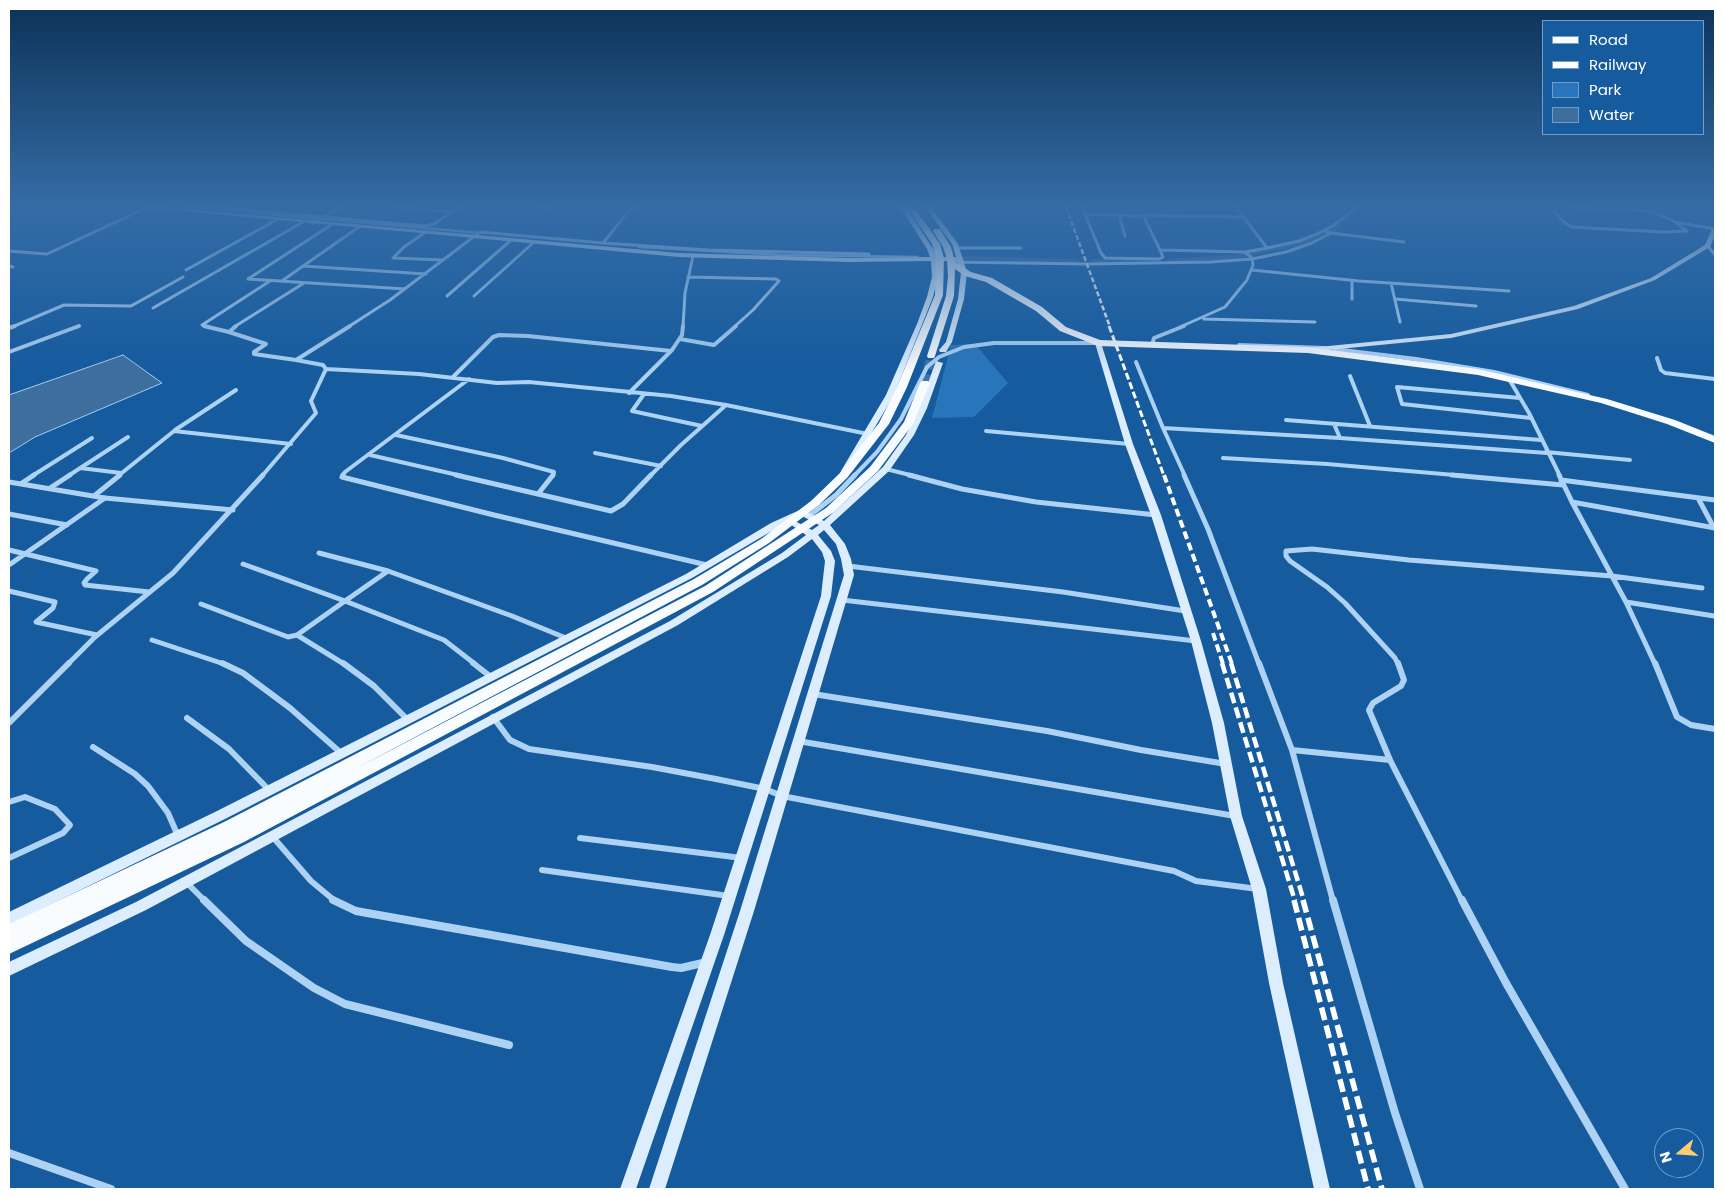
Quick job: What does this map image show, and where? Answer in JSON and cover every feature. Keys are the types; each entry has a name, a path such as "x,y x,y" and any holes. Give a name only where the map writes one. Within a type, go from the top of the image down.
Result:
{"main road":[{"path":"843,476 848,464 890,395 927,306 935,277 944,263"},
{"path":"9,946 238,837 709,589 886,469 910,435 923,408 950,296 946,263"},
{"path":"9,969 141,906 493,717 674,623 785,555 810,521 827,492 843,476 884,424 940,295 946,263"},
{"path":"950,263 964,272 989,280 1039,309 1063,329 1098,343 1308,350 1426,364 1509,379 1604,401 1671,422 1715,440"},
{"path":"943,350 948,342 961,299 964,272 962,263"},
{"path":"1308,350 1451,336 1576,308 1653,278 1679,263"},
{"path":"1098,343 1129,444 1156,516 1196,641 1218,723 1236,816 1259,890 1276,983 1322,1189"},
{"path":"9,932 230,827 698,582 765,541 830,510 874,469 909,422 925,383"},
{"path":"628,1189 730,896 813,641 828,586 830,562 810,521"},
{"path":"9,919 408,720 707,565 774,525 810,521 840,544 848,566 849,575 797,741 747,911 656,1189"},
{"path":"828,586 846,587"}],"street":[{"path":"186,270 197,263"},
{"path":"153,308 232,263"},
{"path":"273,263 248,279 405,289"},
{"path":"282,282 307,263"},
{"path":"296,360 405,289 439,263"},
{"path":"447,296 485,263"},
{"path":"474,296 511,263"},
{"path":"629,393 680,339 686,310 688,277 691,263"},
{"path":"1114,263 1186,263"},
{"path":"1152,345 1154,338 1161,334 1201,319 1225,306 1247,280 1252,270 1252,263"},
{"path":"302,266 426,274"},
{"path":"1252,270 1352,280 1509,291"},
{"path":"9,328 64,305 131,306 183,277"},
{"path":"680,339 714,345 753,310 779,282 776,279 688,277"},
{"path":"1352,280 1352,299"},
{"path":"271,281 202,325 266,344 254,352 254,354 323,365 326,369 453,377 497,383 530,382 672,396 726,404 868,434"},
{"path":"229,332 304,283"},
{"path":"1391,283 1400,322"},
{"path":"1395,299 1476,306"},
{"path":"1201,319 1315,322"},
{"path":"9,352 80,326"},
{"path":"453,377 493,337 499,335 528,336 670,351"},
{"path":"810,521 877,452 901,419 927,367 947,353 979,344 1128,343 1313,346 1470,367 1578,392 1604,401"},
{"path":"1657,358 1661,370 1665,373 1715,379"},
{"path":"1136,362 1163,428 1199,507 1292,750 1332,898 1390,1095 1420,1189"},
{"path":"9,723 97,635 173,573 233,510 316,413 311,401 326,369"},
{"path":"1350,376 1370,426"},
{"path":"469,379 345,472 343,478 707,565"},
{"path":"1509,379 1626,602 1667,689 1677,717 1691,725 1715,728"},
{"path":"1520,398 1396,387 1402,404 1531,418"},
{"path":"94,496 174,431 236,390"},
{"path":"644,394 633,406 632,412 702,426"},
{"path":"370,455 611,511 623,504 726,404"},
{"path":"1286,420 1541,440"},
{"path":"1334,424 1340,438"},
{"path":"1163,428 1547,452 1630,460"},
{"path":"174,431 291,444"},
{"path":"986,431 1129,444"},
{"path":"396,435 503,458 554,472 553,478 538,494"},
{"path":"49,488 128,437"},
{"path":"21,484 92,438"},
{"path":"595,453 661,466"},
{"path":"1223,458 1562,482 1715,500"},
{"path":"80,468 121,473"},
{"path":"886,469 962,489 1036,502 1156,516"},
{"path":"9,482 105,498 233,510"},
{"path":"9,565 105,498"},
{"path":"1698,498 1715,528"},
{"path":"1572,502 1715,528"},
{"path":"9,514 66,524"},
{"path":"1626,1189 1506,983 1420,821 1390,760 1369,710 1373,703 1401,686 1404,680 1402,671 1390,652 1345,603 1327,587 1290,561 1286,556 1286,551 1312,549 1409,560 1612,576 1702,588"},
{"path":"9,550 94,570 96,572 86,579 85,585 149,592"},
{"path":"318,553 388,571 512,616 566,638"},
{"path":"243,564 377,612 444,640 491,676"},
{"path":"848,566 1063,592 1185,610"},
{"path":"201,604 288,637 297,635 388,571"},
{"path":"9,591 56,602 53,608 39,618 36,622 38,623 97,635"},
{"path":"841,600 1196,641"},
{"path":"1626,602 1714,616"},
{"path":"297,635 330,654 368,681 408,720"},
{"path":"152,640 217,661 243,673 290,708 341,753"},
{"path":"812,694 1047,731 1141,750 1226,764"},
{"path":"493,717 510,740 529,749 652,767 765,789 782,796 1174,871 1196,881 1259,890"},
{"path":"187,718 229,749 269,790"},
{"path":"797,741 1236,816"},
{"path":"93,747 135,774 148,786 168,813 178,836"},
{"path":"1292,750 1390,760"},
{"path":"9,802 25,797 55,809 70,825 63,833 9,858"},
{"path":"272,836 311,881 327,896 356,911 672,967 681,968 708,962"},
{"path":"580,838 742,858"},
{"path":"542,870 730,896"},
{"path":"186,882 246,941 314,988 345,1004 509,1045"},
{"path":"9,1153 111,1189"}],"green space":[{"path":"975,344 1008,383 974,417 932,418 951,345"}],"water":[{"path":"123,355 162,383 35,437 9,453 9,395"}],"tunnel":[{"path":"925,383 931,356"}],"railway":[{"path":"1086,263 1110,327"},
{"path":"1109,326 1164,476"},
{"path":"1164,475 1232,664"},
{"path":"1213,633 1223,664"},
{"path":"1222,663 1295,901"},
{"path":"1231,663 1304,901"},
{"path":"1294,900 1368,1189"},
{"path":"1303,900 1382,1189"}]}
